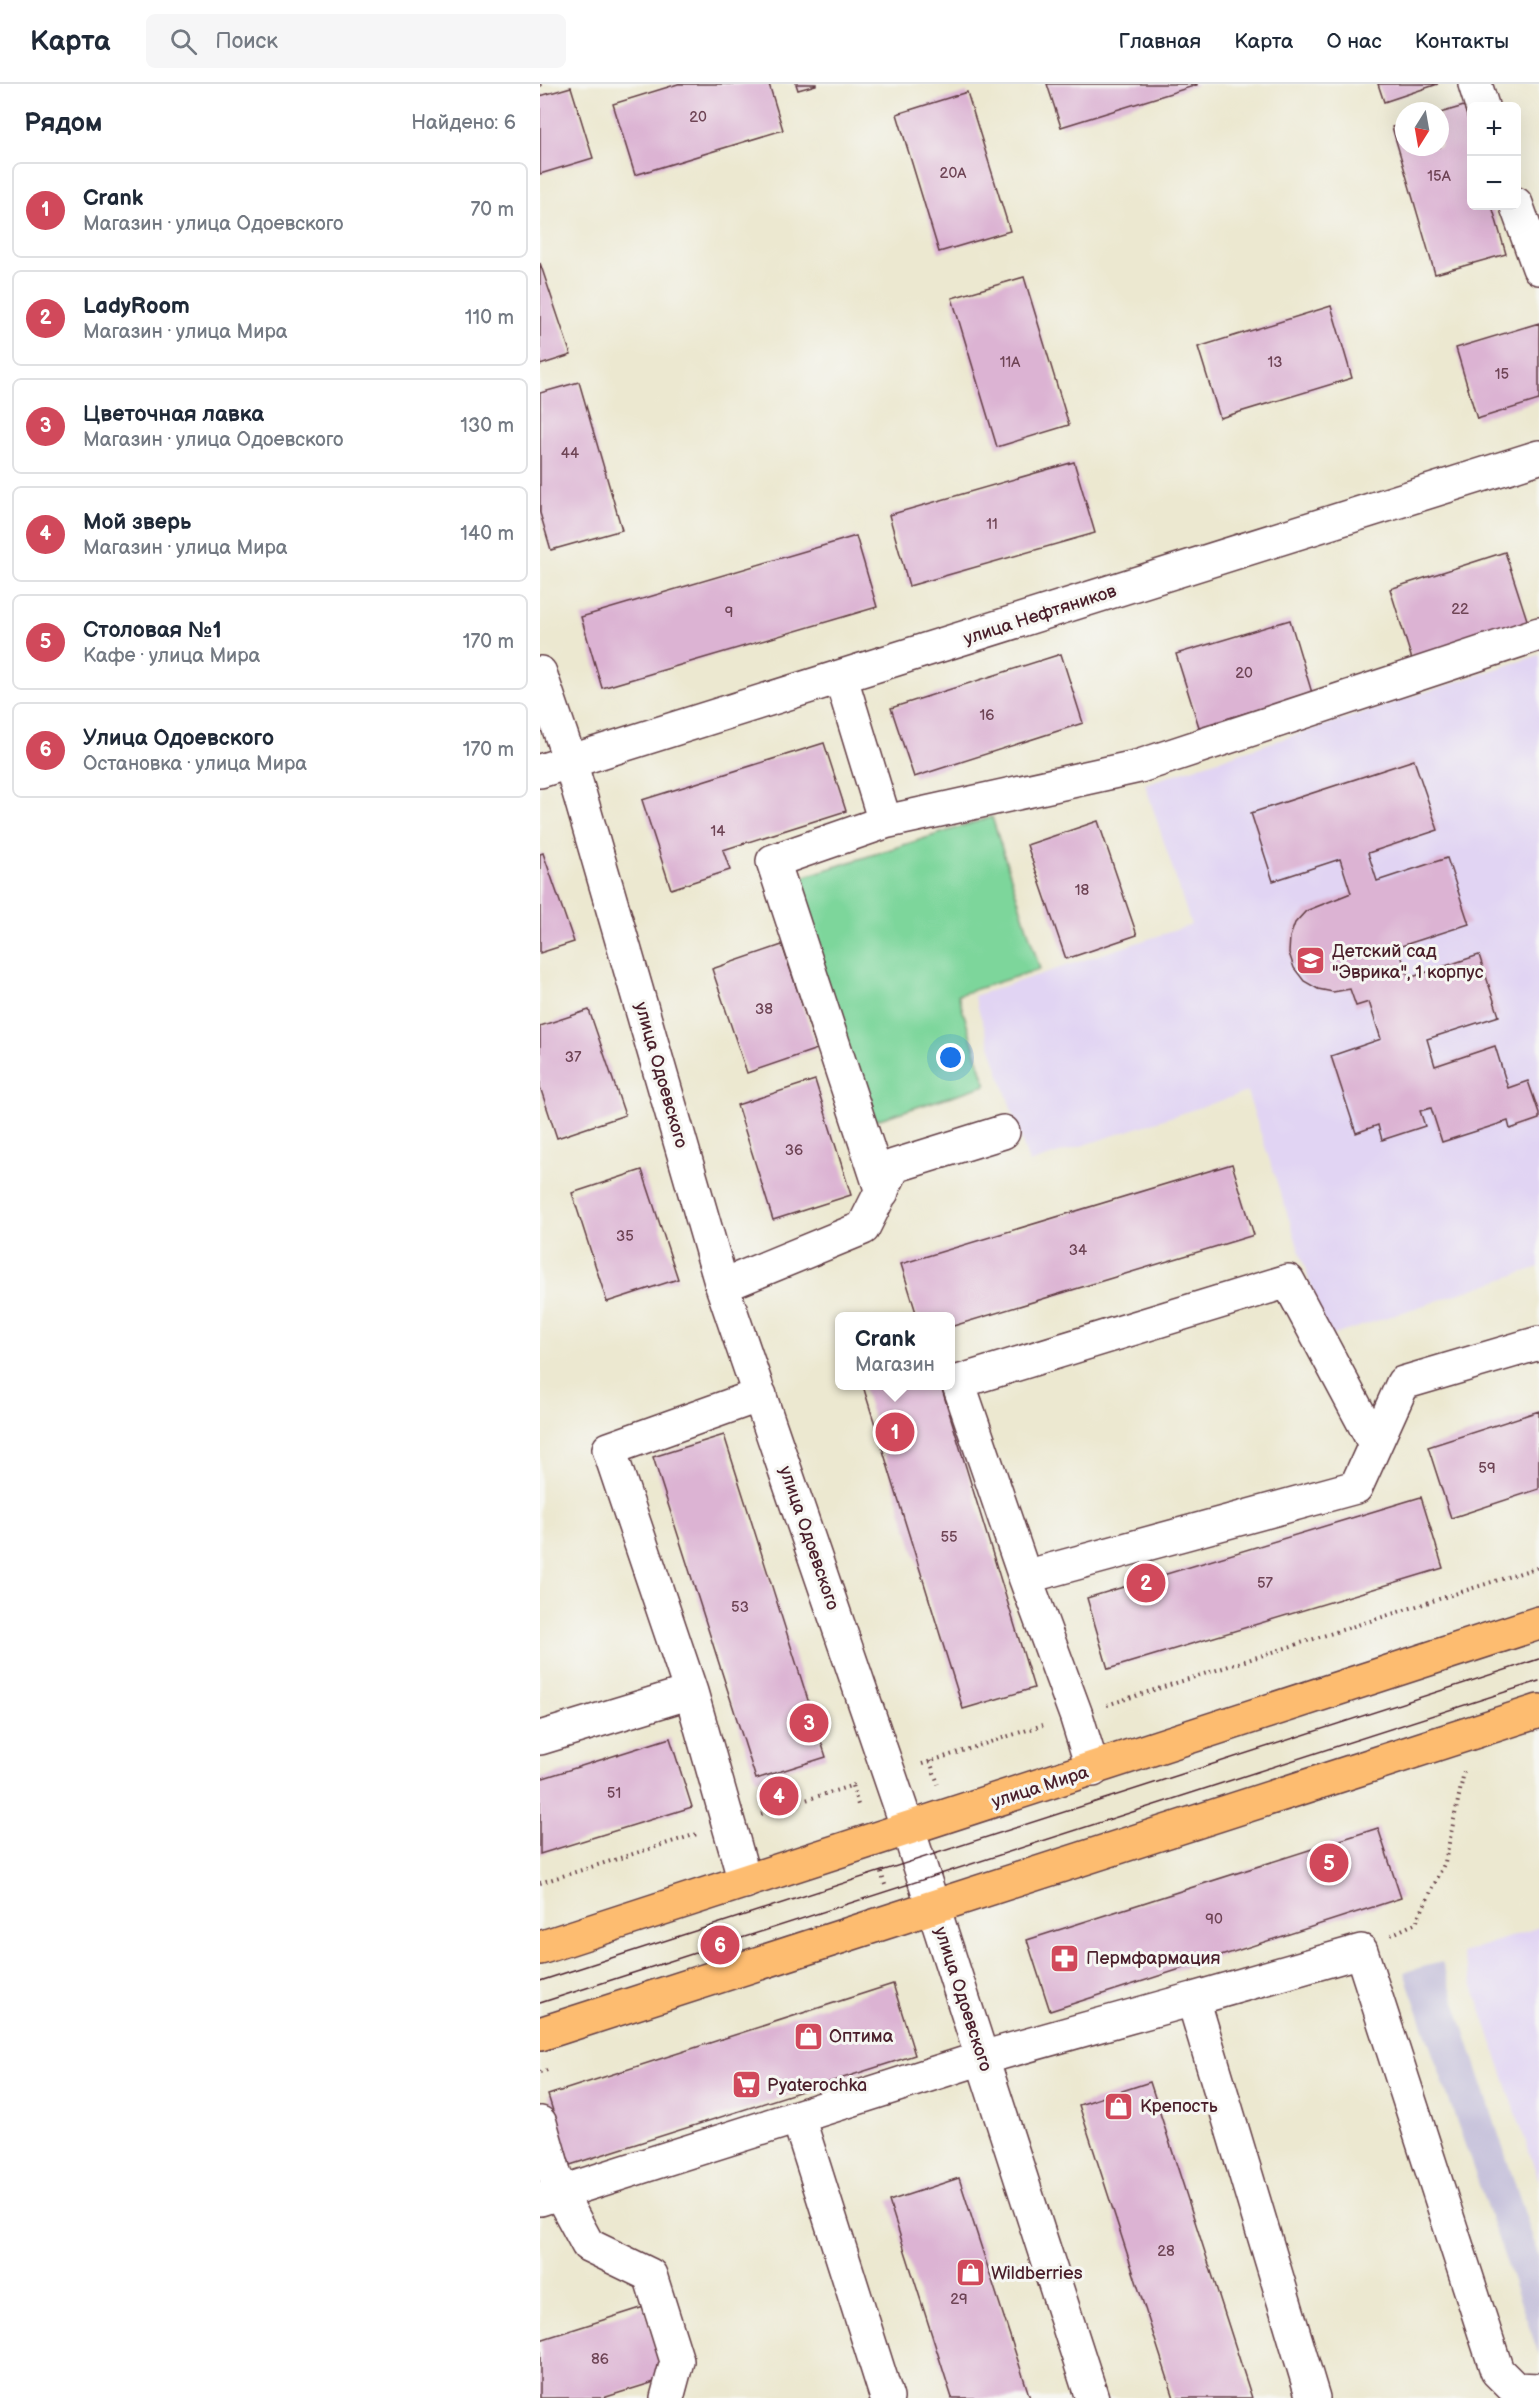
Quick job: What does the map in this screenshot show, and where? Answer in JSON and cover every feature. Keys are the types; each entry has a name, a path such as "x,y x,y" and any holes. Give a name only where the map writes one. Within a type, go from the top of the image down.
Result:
{"main road":[{"name":"улица Мира","path":"540,1948 1093,1770 1539,1623"},
{"path":"540,2034 1539,1711"}],"street":[{"path":"1474,84 1481,102"},
{"path":"1518,210 1539,268"},
{"name":"улица Нефтяников","path":"540,771 1539,457"},
{"path":"882,1192 773,861 885,822 1140,766 1539,634"},
{"name":"улица Одоевского","path":"540,673 570,761 722,1286 908,1829 1092,2398"},
{"path":"841,678 885,822"},
{"path":"722,1286 863,1228 894,1166 1003,1132"},
{"path":"1093,1770 1076,1714 1025,1577 958,1382 1288,1281 1375,1444"},
{"path":"1025,1577 1356,1487 1403,1383 1539,1343"},
{"path":"745,1882 691,1692 609,1449 760,1395"},
{"path":"540,1738 691,1692"},
{"path":"550,2196 982,2058 1361,1951 1497,2372 1515,2389 1539,2390"},
{"path":"1193,1999 1313,2398"},
{"path":"798,2117 887,2398"},
{"path":"540,2123 550,2196 588,2245 650,2274 677,2361 667,2398"}],"path":[{"path":"540,85 544,84"},
{"path":"540,1883 1539,1567"},
{"path":"1361,1951 1416,1923 1445,1862 1464,1772"}],"shaded area":[{"name":"Детский сад \"Эврика\", 1 корпус","path":"1539,655 1539,1267 1328,1337 1247,1092 1029,1163 974,996 1191,925 1145,784"},
{"path":"1539,1927 1539,2181 1462,1953"},
{"path":"1442,1962 1539,2257 1539,2355 1404,1972"}],"green space":[{"path":"992,817 1040,969 958,995 986,1085 870,1122 793,880"}],"building":[{"path":"678,84 769,84 783,130 635,175 613,104"},
{"path":"796,84 816,84 816,85 798,90"},
{"path":"1047,84 1197,84 1197,85 1061,127"},
{"path":"1378,84 1438,84 1384,102"},
{"path":"571,87 593,158 540,174 540,96"},
{"path":"967,92 1010,231 939,252 897,114"},
{"path":"1464,106 1467,116 1467,210 1493,210 1506,254 1435,274 1400,156 1449,156 1449,110"},
{"path":"540,263 571,355 540,365"},
{"path":"1024,277 1069,425 997,447 952,298"},
{"path":"1331,306 1352,378 1220,418 1198,347"},
{"path":"1539,323 1539,400 1477,419 1456,348"},
{"path":"579,382 622,530 551,550 540,513 540,393"},
{"path":"1074,462 1095,533 909,586 889,515"},
{"path":"856,536 877,607 602,688 581,617"},
{"path":"1505,552 1530,629 1414,666 1390,589"},
{"path":"1290,620 1312,693 1199,727 1176,654"},
{"path":"1061,654 1083,723 914,777 891,708"},
{"path":"824,743 846,811 723,850 730,870 671,889 642,800"},
{"path":"1414,760 1438,830 1368,853 1377,881 1447,858 1469,924 1398,947 1409,978 1479,955 1499,1016 1427,1039 1435,1066 1495,1046 1508,1088 1528,1081 1539,1113 1539,1119 1510,1129 1508,1121 1442,1142 1431,1108 1420,1111 1425,1126 1382,1140 1378,1125 1356,1133 1331,1056 1381,1039 1369,1002 1356,1006 1350,989 1333,992 1318,989 1304,981 1294,968 1289,953 1290,937 1295,923 1306,911 1351,893 1340,859 1273,881 1251,813"},
{"path":"1098,821 1137,935 1066,959 1027,845"},
{"path":"543,853 574,942 540,953 540,854"},
{"path":"782,945 817,1049 747,1073 712,969"},
{"path":"589,1010 625,1115 557,1138 540,1087 540,1026"},
{"path":"815,1080 851,1195 773,1220 737,1105"},
{"path":"1232,1164 1254,1235 955,1325 955,1312 916,1312 901,1264"},
{"path":"642,1170 678,1279 607,1302 572,1193"},
{"path":"864,1390 942,1390 1034,1688 963,1709"},
{"path":"1539,1411 1539,1489 1451,1518 1428,1447"},
{"path":"724,1435 826,1757 756,1779 653,1457"},
{"path":"1421,1497 1443,1568 1108,1669 1087,1598"},
{"path":"670,1738 692,1807 540,1854 540,1779"},
{"path":"1378,1828 1401,1898 1050,2011 1027,1940"},
{"path":"893,1984 915,2055 570,2165 548,2095"},
{"path":"1150,2082 1252,2398 1174,2398 1079,2105"},
{"path":"959,2178 1030,2398 952,2398 889,2201"},
{"path":"644,2307 667,2378 603,2398 540,2398 540,2340"}],"tram line":[{"path":"540,1981 1539,1659"},
{"path":"540,2003 1539,1681"}],"place":[{"name":"Детский сад \"Эврика\", 1 корпус","path":"1311,961"},
{"name":"Crank","path":"895,1432"},
{"name":"LadyRoom","path":"1146,1583"},
{"name":"Цветочная лавка","path":"809,1723"},
{"name":"Мой зверь","path":"779,1796"},
{"name":"Столовая №1","path":"1329,1863"},
{"name":"Улица Одоевского","path":"720,1945"},
{"name":"Пермфармация","path":"1065,1958"},
{"name":"Оптима","path":"808,2036"},
{"name":"Pyaterochka","path":"746,2085"},
{"name":"Крепость","path":"1119,2106"},
{"name":"Wildberries","path":"970,2273"}]}
